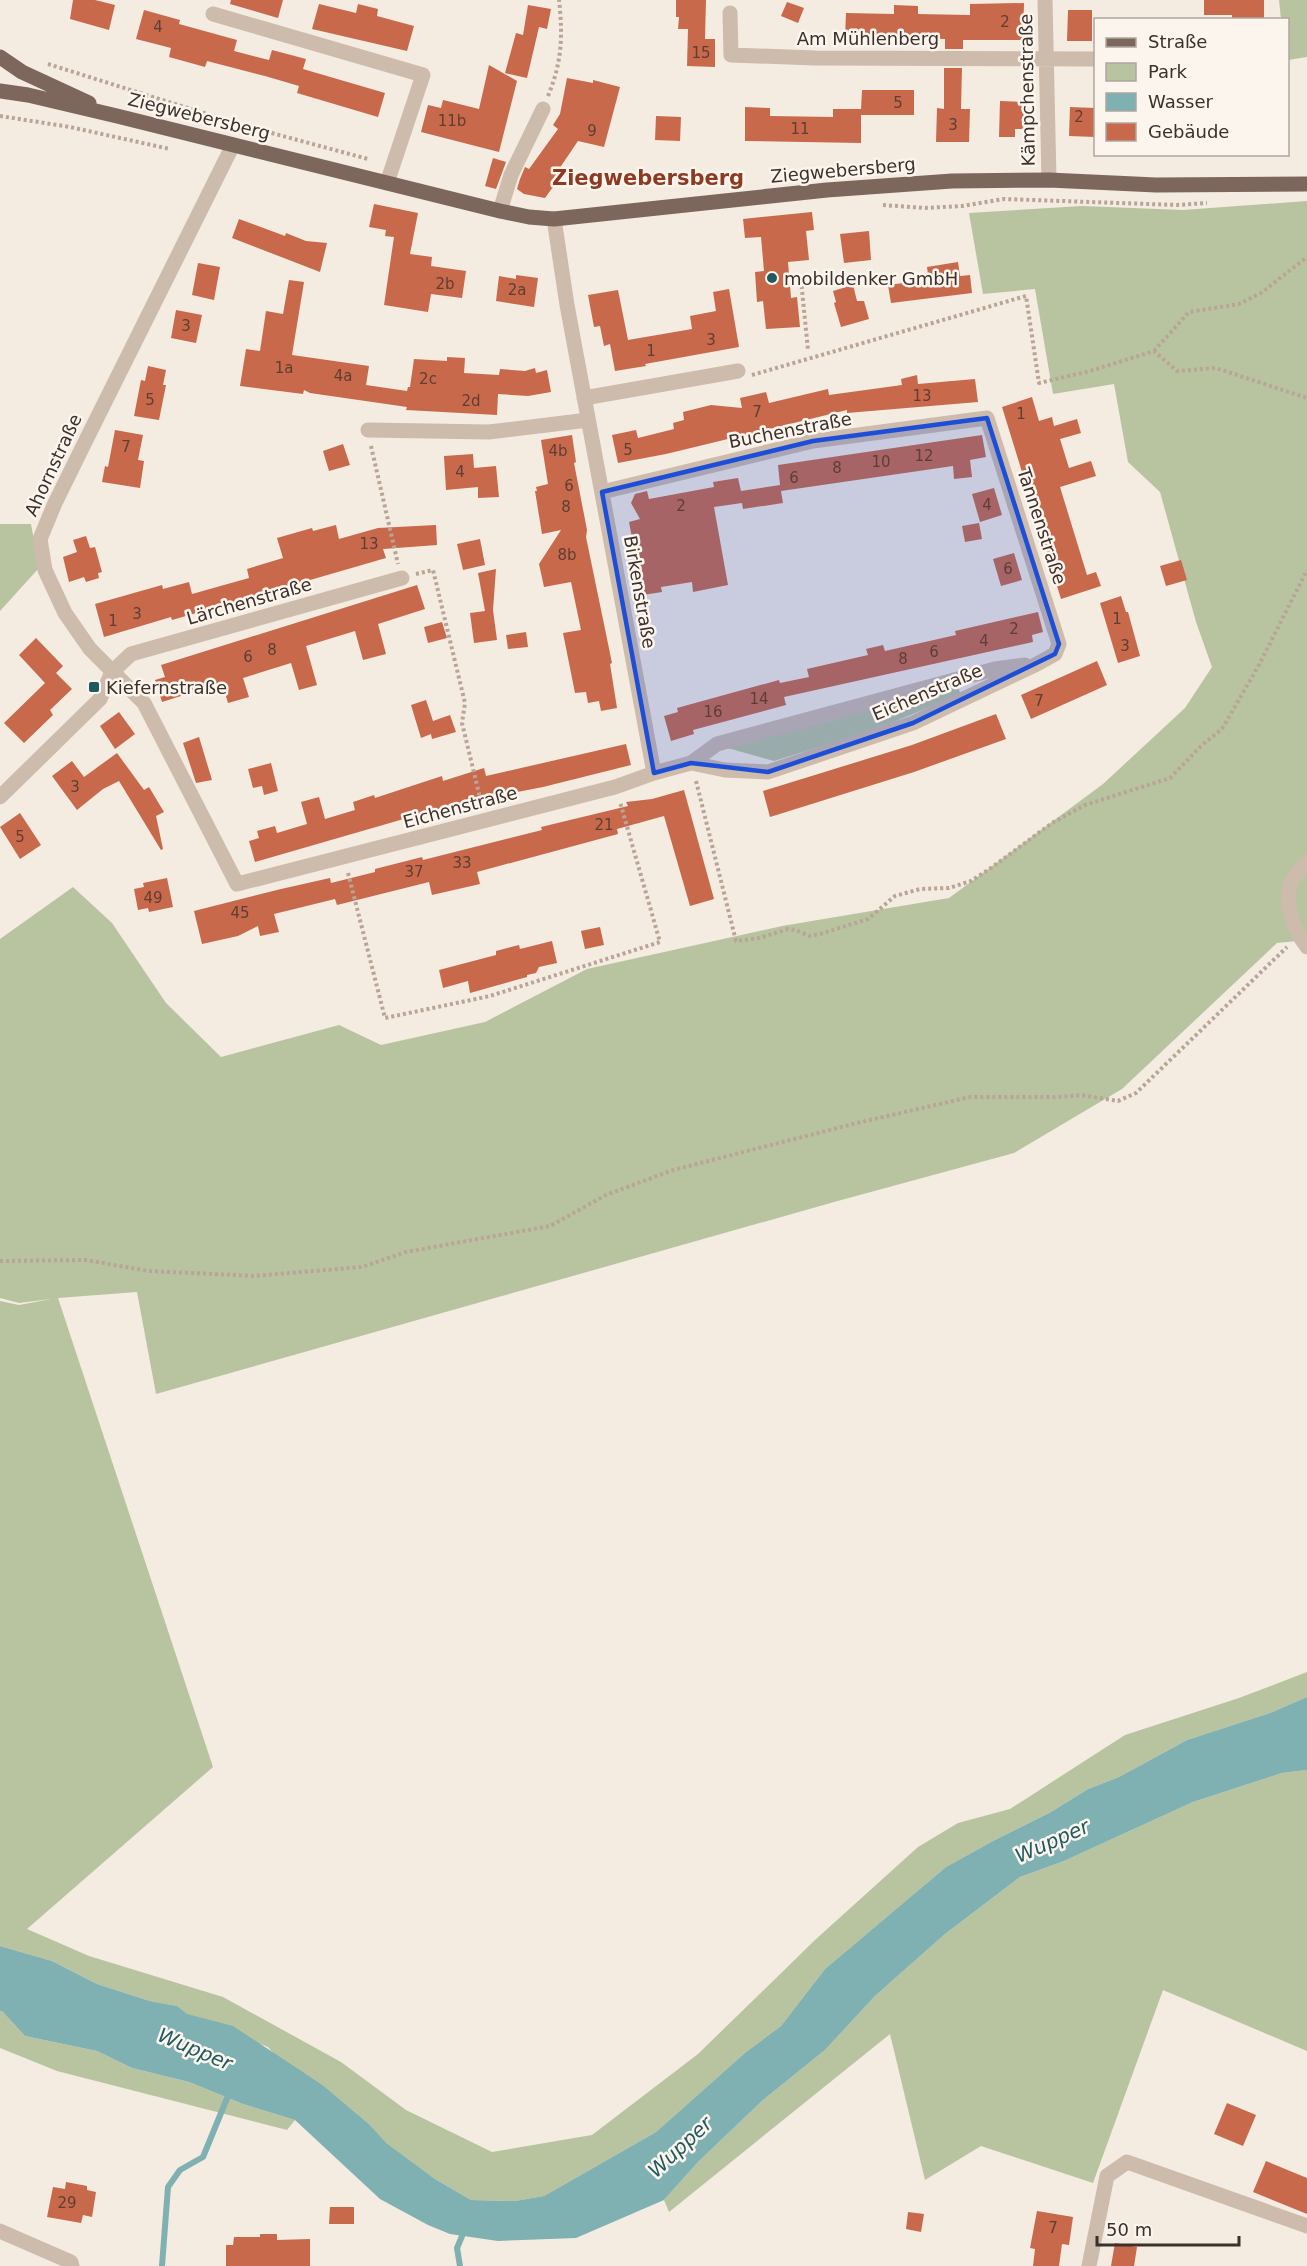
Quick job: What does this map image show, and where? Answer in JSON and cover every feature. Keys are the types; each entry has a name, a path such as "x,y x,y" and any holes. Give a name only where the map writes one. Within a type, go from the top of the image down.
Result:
{"main road":[{"path":"0,57 22,72 117,116"},
{"name":"Ziegwebersberg","path":"0,92 28,95 117,116 500,211 555,219 816,191 952,180 1049,180 1156,185 1307,184"}],"street":[{"name":"Kämpchenstraße","path":"1045,0 1049,180"},
{"name":"Am Mühlenberg","path":"730,13 731,55 815,58 1047,59"},
{"path":"213,14 423,75 387,183"},
{"path":"1047,59 1094,59"},
{"path":"500,211 511,175 543,109"},
{"name":"Ahornstraße","path":"233,145 55,503 40,539 45,570 65,613 90,649 144,703 237,884"},
{"name":"Birkenstraße","path":"555,219 567,305 654,772"},
{"path":"584,398 738,371"},
{"name":"Buchenstraße","path":"602,492 813,441 987,418"},
{"name":"Tannenstraße","path":"987,418 1059,644"},
{"path":"368,430 489,432 588,420"},
{"name":"Lärchenstraße","path":"112,672 131,654 402,578"},
{"name":"Eichenstraße","path":"691,763 725,770 768,772 913,723 1037,664 1055,654 1059,644"},
{"name":"Eichenstraße","path":"237,884 615,787 654,772 691,763 717,744 996,669 1037,664"},
{"path":"0,797 100,699 112,672"},
{"path":"1303,941 1291,914 1289,889 1295,876 1307,862"},
{"path":"1089,2266 1107,2176 1127,2162 1307,2226"},
{"path":"0,2231 71,2262 72,2266"}],"path":[{"path":"543,109 558,72 562,33 559,0"},
{"path":"39,61 242,125 368,159 387,183"},
{"path":"881,204 925,208 962,206 1004,199 1178,205 1215,203"},
{"path":"738,371 745,376 771,370 1026,296 1039,383 1090,371 1154,351 1189,312 1239,304 1261,293 1307,257"},
{"path":"801,280 808,350"},
{"path":"1154,351 1177,371 1216,368 1307,398"},
{"path":"368,430 391,540 402,578 433,570 465,703 462,723 485,821"},
{"path":"691,763 736,941 760,938 788,929 809,936 868,919 895,896 920,889 949,888 971,880 1052,823 1084,805 1170,778 1202,745 1222,729 1259,665 1307,570"},
{"path":"344,857 386,1018 490,996 660,942 615,787"},
{"path":"0,1261 86,1260 148,1271 255,1276 362,1267 406,1252 550,1226 606,1195 673,1170 970,1097 1081,1095 1118,1101 1136,1093 1303,941"}],"highlighted area":[{"path":"987,418 1059,644 1055,654 1037,664 913,723 768,772 691,763 654,773 602,492 813,441"}],"green space":[{"path":"1279,0 1307,0 1307,57 1289,60 1289,18 1281,18"},
{"path":"1307,201 1307,940 1277,943 1122,1089 1014,1153 156,1394 137,1292 58,1298 213,1767 27,1929 89,1956 223,1997 341,2062 406,2110 492,2152 592,2135 698,2054 815,1940 918,1847 958,1823 1010,1809 1125,1735 1239,1698 1307,1672 1307,1697 1270,1713 1187,1740 1119,1777 1088,1789 1051,1812 946,1867 825,1969 781,2026 746,2052 656,2132 544,2196 515,2201 471,2200 435,2179 385,2143 369,2124 324,2086 276,2056 268,2047 186,2014 177,2006 150,2001 97,1984 52,1961 0,1946 0,1301 19,1305 51,1299 19,1303 0,1298 0,939 73,887 112,923 166,1003 221,1057 339,1025 381,1045 485,1022 587,969 782,926 949,898 1103,784 1185,708 1212,667 1196,622 1160,492 1128,462 1114,384 1053,394 1035,289 983,294 969,213 1082,206 1183,210"},
{"path":"0,524 31,524 39,568 0,611"},
{"path":"956,684 961,694 874,730 774,761 724,747"},
{"path":"1307,1770 1307,2051 1163,1990 1093,2183 981,2146 925,2180 890,2034 669,2212 664,2200 699,2161 763,2100 825,2050 875,1996 945,1934 1020,1877 1064,1861 1193,1802 1282,1773"},
{"path":"0,2011 25,2036 97,2051 132,2068 189,2082 243,2104 295,2120 287,2130 57,2071 0,2048"}],"water":[{"name":"Wupper","path":"1307,1697 1307,1770 1282,1773 1193,1802 1064,1861 1020,1877 945,1934 875,1996 825,2050 763,2100 699,2161 664,2200 576,2238 498,2241 450,2234 380,2199 295,2120 243,2104 189,2082 132,2068 97,2051 25,2036 0,2011 0,1946 52,1961 97,1984 150,2001 177,2006 187,2014 233,2026 324,2086 369,2124 386,2143 435,2179 471,2200 515,2201 544,2196 656,2132 746,2052 781,2026 825,1969 946,1867 1051,1812 1088,1789 1119,1777 1187,1740 1270,1713"}],"building":[{"path":"73,0 95,0 115,5 109,30 70,19"},
{"path":"231,0 283,0 278,18 230,4"},
{"path":"676,0 706,0 705,39 715,39 715,67 687,66 688,29 678,29 679,17 676,17"},
{"path":"1204,0 1264,0 1264,18 1204,15"},
{"path":"787,2 804,8 798,23 781,16"},
{"path":"1024,3 1023,40 963,40 963,49 945,49 945,39 845,37 846,13 894,14 894,5 918,6 918,14 970,15 970,4"},
{"path":"319,4 356,13 358,4 378,9 377,16 414,26 407,51 312,29"},
{"path":"528,5 551,9 547,29 539,27 527,78 505,73 516,33 523,35"},
{"path":"144,10 180,20 179,24 237,40 234,51 269,60 272,50 306,59 303,69 385,93 378,117 297,93 299,86 265,76 207,61 205,67 169,57 171,48 136,39"},
{"path":"1068,10 1092,10 1092,41 1067,41"},
{"path":"489,65 517,81 499,152 421,132 428,105 441,108 443,100 479,109"},
{"path":"944,68 962,68 961,109 970,109 969,142 936,142 937,108 944,109"},
{"path":"567,78 593,83 593,80 620,87 604,147 578,141 559,169 563,173 545,198 524,194 517,189 525,167 529,169 558,129 553,125 560,114"},
{"path":"862,90 914,90 914,115 861,115 861,143 745,141 745,107 770,108 770,116 833,117 833,109 861,109"},
{"path":"1000,101 1025,102 1025,129 1015,129 1015,137 999,137"},
{"path":"1070,107 1094,108 1094,137 1069,136"},
{"path":"656,116 681,117 680,141 655,140"},
{"path":"493,158 506,162 496,189 485,186"},
{"path":"374,204 418,213 410,254 432,257 431,266 466,271 462,298 431,294 428,312 384,305 394,237 385,236 386,230 369,227"},
{"path":"812,212 814,230 806,231 809,260 788,262 791,298 797,297 800,327 766,329 763,301 757,302 755,272 764,271 761,237 745,238 743,219"},
{"path":"239,219 285,236 286,233 306,241 327,243 320,272 232,238"},
{"path":"869,231 871,260 844,263 840,234"},
{"path":"958,262 960,276 970,275 972,293 891,303 888,285 929,282 927,267"},
{"path":"198,263 220,267 214,300 192,295"},
{"path":"516,275 538,278 534,307 496,301 499,276 516,279"},
{"path":"289,280 304,282 292,355 369,366 366,385 407,391 410,387 414,359 447,361 447,357 465,358 464,373 499,375 500,369 525,371 535,368 536,373 547,370 551,392 528,396 498,394 497,415 406,410 407,407 310,393 304,390 303,394 240,386 246,349 260,351 266,311 283,314"},
{"path":"853,285 857,301 864,301 869,319 841,327 833,291"},
{"path":"729,289 739,347 615,371 610,344 604,346 600,326 594,327 588,295 618,290 628,340 692,329 690,316 716,311 713,292"},
{"path":"176,310 202,315 196,343 171,338"},
{"path":"148,366 166,370 163,385 166,385 159,420 134,416 141,380 145,381"},
{"path":"917,375 918,384 975,379 978,402 847,413 847,410 666,454 618,463 612,435 636,430 638,438 674,429 673,423 684,420 683,412 711,405 742,408 740,398 766,392 769,403 828,389 829,395 902,385 901,379"},
{"path":"1032,397 1039,421 1052,417 1054,426 1077,419 1081,433 1060,439 1069,468 1091,461 1096,476 1060,487 1087,575 1096,572 1101,586 1061,599 1002,407"},
{"path":"115,430 143,435 138,460 144,461 140,488 102,482 105,466 108,467"},
{"path":"572,435 576,462 574,463 587,530 586,537 612,663 610,664 617,708 601,711 599,701 588,703 586,692 575,693 563,633 581,630 571,582 544,587 539,564 561,530 542,534 535,491 537,491 536,487 548,484 541,440"},
{"path":"982,435 986,457 970,460 972,477 954,479 953,466 781,491 783,503 743,509 742,503 714,507 728,585 693,592 692,582 661,587 662,592 643,595 629,522 640,519 631,503 635,494 647,491 649,499 714,487 713,482 738,478 741,491 780,485 778,465"},
{"path":"343,444 350,465 329,471 323,451"},
{"path":"473,454 474,468 496,466 499,497 478,498 478,487 446,490 444,456"},
{"path":"994,488 1002,515 980,522 972,494"},
{"path":"979,523 982,539 965,542 962,526"},
{"path":"336,525 339,539 378,528 436,525 437,545 383,549 386,558 172,620 171,617 104,637 95,604 162,585 163,589 189,582 192,594 249,578 247,569 283,558 277,538 312,528 313,531"},
{"path":"86,536 90,548 95,547 102,572 98,573 99,578 86,582 84,577 69,582 63,557 77,552 73,540"},
{"path":"480,539 485,565 463,570 457,544"},
{"path":"1014,553 1022,580 1001,586 993,559"},
{"path":"1181,560 1187,580 1166,586 1160,566"},
{"path":"496,569 493,610 497,640 474,643 470,613 485,611 478,573"},
{"path":"417,585 425,609 378,624 386,654 363,660 355,631 306,646 317,685 299,690 291,663 243,678 249,697 228,703 222,683 162,702 155,680 165,677 161,665"},
{"path":"1121,596 1126,612 1128,612 1140,656 1118,663 1100,603"},
{"path":"1038,612 1043,632 1032,635 1033,642 784,697 786,705 693,730 694,734 671,741 664,716 678,712 677,708 779,680 780,683 809,677 807,669 868,655 866,649 883,645 885,651 956,635 955,631"},
{"path":"442,622 447,638 428,643 424,627"},
{"path":"526,632 528,647 508,649 506,635"},
{"path":"36,638 63,666 56,673 72,689 50,710 53,715 24,743 4,723 45,683 19,655"},
{"path":"1097,661 1107,685 1031,719 1021,695"},
{"path":"426,700 433,721 450,715 456,732 432,739 431,734 421,738 411,705"},
{"path":"119,712 135,734 115,749 100,726"},
{"path":"996,714 1006,739 914,772 770,817 763,791 912,745"},
{"path":"199,737 212,780 196,783 183,743"},
{"path":"626,744 631,765 543,787 459,803 255,862 249,841 259,838 257,831 275,826 277,833 307,824 301,802 319,797 325,819 355,810 353,802 374,795 375,798 442,776 443,781 484,768 486,776"},
{"path":"117,753 144,790 149,787 164,812 156,816 163,849 161,850 119,781 103,789 77,810 52,776 72,761 84,777"},
{"path":"271,763 278,791 264,795 262,786 253,788 248,769"},
{"path":"684,790 714,899 690,906 664,816 617,829 618,834 477,872 480,884 432,895 429,882 337,905 335,899 274,914 279,932 260,936 258,926 238,936 202,944 194,911 330,878 331,883 422,857 423,860 542,830 541,827 628,806 626,802 652,799"},
{"path":"20,813 41,845 20,859 0,827"},
{"path":"167,878 173,907 149,912 148,908 138,910 134,889 144,887 143,883"},
{"path":"600,927 604,945 585,949 581,931"},
{"path":"552,941 557,963 539,967 536,973 527,975 527,977 470,993 468,981 443,988 439,970 496,955 496,951 519,945 520,949"},
{"path":"1227,2103 1256,2115 1243,2146 1214,2134"},
{"path":"1266,2161 1307,2178 1307,2214 1253,2192"},
{"path":"66,2182 87,2186 87,2190 96,2192 92,2217 83,2215 81,2223 47,2217 53,2187 65,2189"},
{"path":"330,2207 354,2207 354,2224 329,2224"},
{"path":"1037,2211 1073,2217 1069,2245 1062,2244 1059,2266 1033,2266 1035,2249 1030,2248"},
{"path":"908,2212 924,2214 921,2232 906,2229"},
{"path":"260,2234 277,2234 277,2240 310,2239 310,2266 226,2266 226,2245 233,2245 234,2237 260,2237"},
{"path":"1115,2243 1137,2247 1134,2266 1111,2266"}],"waterway":[{"path":"162,2266 168,2187 180,2170 203,2157 230,2091"},
{"path":"460,2266 457,2248 465,2229"}],"place":[{"name":"mobildenker GmbH","path":"772,278"},
{"name":"Kiefernstraße","path":"94,687"}],"district":[{"name":"Ziegwebersberg","path":"648,178"}]}
